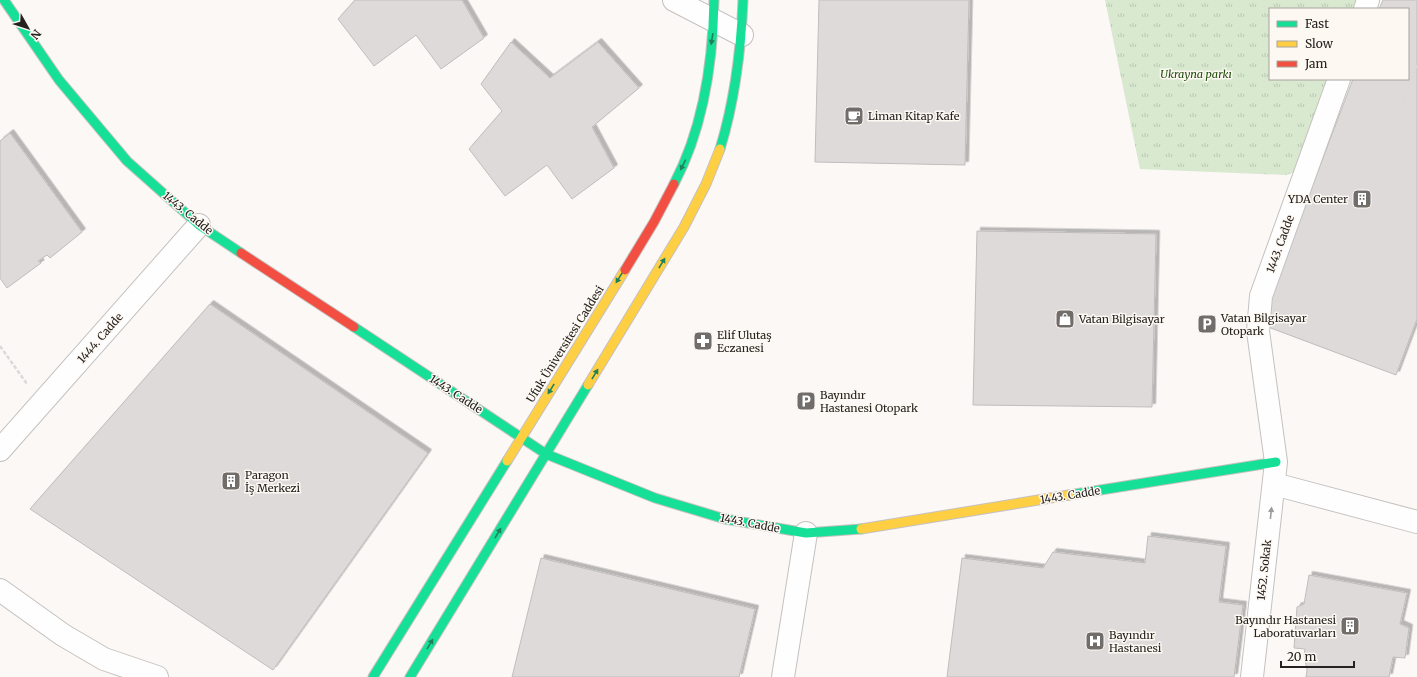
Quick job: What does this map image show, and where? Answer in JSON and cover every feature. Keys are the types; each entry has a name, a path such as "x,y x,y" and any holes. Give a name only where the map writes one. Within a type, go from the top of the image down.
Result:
{"main road":[{"name":"1443. Cadde","path":"4,0 59,80 127,161 199,225 546,454 662,500 725,519 806,533 847,531 1276,462"},
{"name":"Ufuk Üniversitesi Caddesi","path":"373,677 654,222 689,152 702,99 714,21 714,0"},
{"path":"410,677 684,227 712,169 729,121 742,35 743,0"}],"street":[{"path":"674,0 742,35"},
{"name":"1443. Cadde","path":"1276,462 1258,330 1261,296 1339,80"},
{"name":"1444. Cadde","path":"0,450 199,225"},
{"name":"1452. Sokak","path":"1252,677 1276,462"},
{"path":"1274,484 1417,522"},
{"path":"783,677 806,533"},
{"path":"0,590 63,635 104,659 157,677"}],"path":[{"path":"1329,106 1394,127 1417,65"},
{"path":"0,346 42,403"}],"green space":[{"name":"Ukrayna parkı","path":"1105,0 1362,0 1359,8 1269,8 1269,80 1332,80 1295,172 1286,175 1140,169"}],"building":[{"path":"355,0 462,0 484,38 441,69 416,35 374,66 338,19"},
{"path":"819,0 969,0 965,165 815,162"},
{"name":"YDA Center","path":"1383,0 1417,0 1417,319 1396,375 1260,324 1353,80 1409,80 1409,8 1379,8"},
{"path":"511,42 550,78 598,42 639,88 592,127 614,168 572,199 547,165 505,196 469,149 502,111 481,84"},
{"path":"10,133 82,232 50,258 47,255 38,261 41,263 7,288 0,278 0,141"},
{"name":"Vatan Bilgisayar","path":"977,231 1156,234 1152,407 973,405"},
{"name":"Paragon İş Merkezi","path":"210,304 428,453 273,670 30,509"},
{"name":"Bayındır Hastanesi","path":"1148,536 1226,546 1219,602 1243,605 1234,677 947,677 962,558 1043,568 1053,552 1145,563"},
{"path":"541,558 755,609 739,677 512,677"},
{"name":"Bayındır Hastanesi Laboratuvarları","path":"1309,575 1407,593 1400,624 1409,628 1405,658 1393,657 1389,677 1306,677 1307,670 1304,655 1305,649 1294,648 1297,607 1304,604"}],"traffic: fast":[{"path":"4,0 59,80 127,161 199,225 241,253"},
{"path":"674,184 684,163 699,118 709,71 714,0"},
{"path":"720,149 730,112 736,75 741,38 743,0"},
{"path":"354,327 546,454 655,498 725,519 806,533 861,529"},
{"path":"410,677 588,385"},
{"path":"373,677 507,461"},
{"path":"1069,495 1276,462"}],"traffic: slow":[{"path":"588,385 684,227 706,184 720,149"},
{"path":"507,461 625,270"},
{"path":"861,529 1069,495"}],"traffic: jam":[{"path":"625,270 654,222 674,184"},
{"path":"241,253 354,327"}],"place":[{"name":"Liman Kitap Kafe","path":"854,116"},
{"name":"YDA Center","path":"1362,199"},
{"name":"Vatan Bilgisayar","path":"1065,319"},
{"name":"Vatan Bilgisayar Otopark","path":"1207,324"},
{"name":"Elif Ulutaş Eczanesi","path":"703,341"},
{"name":"Bayındır Hastanesi Otopark","path":"806,401"},
{"name":"Paragon İş Merkezi","path":"231,481"},
{"name":"Bayındır Hastanesi Laboratuvarları","path":"1350,626"},
{"name":"Bayındır Hastanesi","path":"1095,641"}]}
